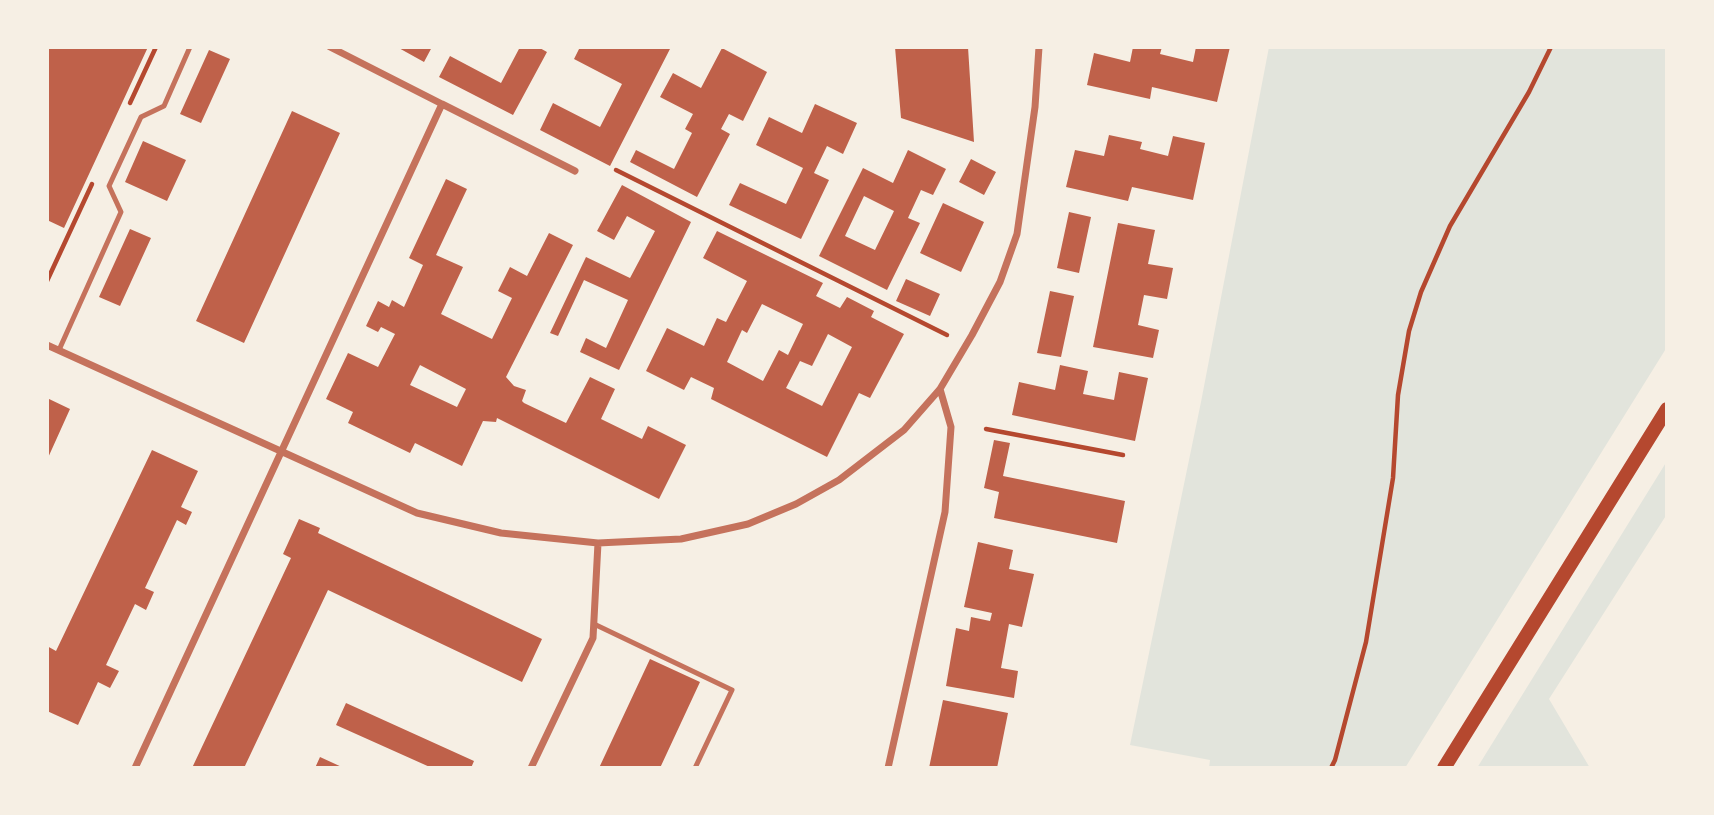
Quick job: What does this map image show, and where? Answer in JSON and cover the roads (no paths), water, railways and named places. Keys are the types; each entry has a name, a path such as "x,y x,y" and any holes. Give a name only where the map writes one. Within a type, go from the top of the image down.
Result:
{"main road":[{"path":"1444,768 1667,409"}],"street":[{"path":"330,47 575,171"},
{"path":"47,345 416,513 501,533 598,543 693,537 748,524 796,504 839,480 904,430 940,388 1000,282 1017,234 1035,107 1038,47"},
{"path":"135,768 442,104"},
{"path":"888,768 945,512 951,427 940,388"},
{"path":"531,768 593,638 598,543"}],"lane":[{"path":"59,350 121,212 109,186 141,117 164,106 190,47"},
{"path":"594,624 732,690 695,768"}]}
